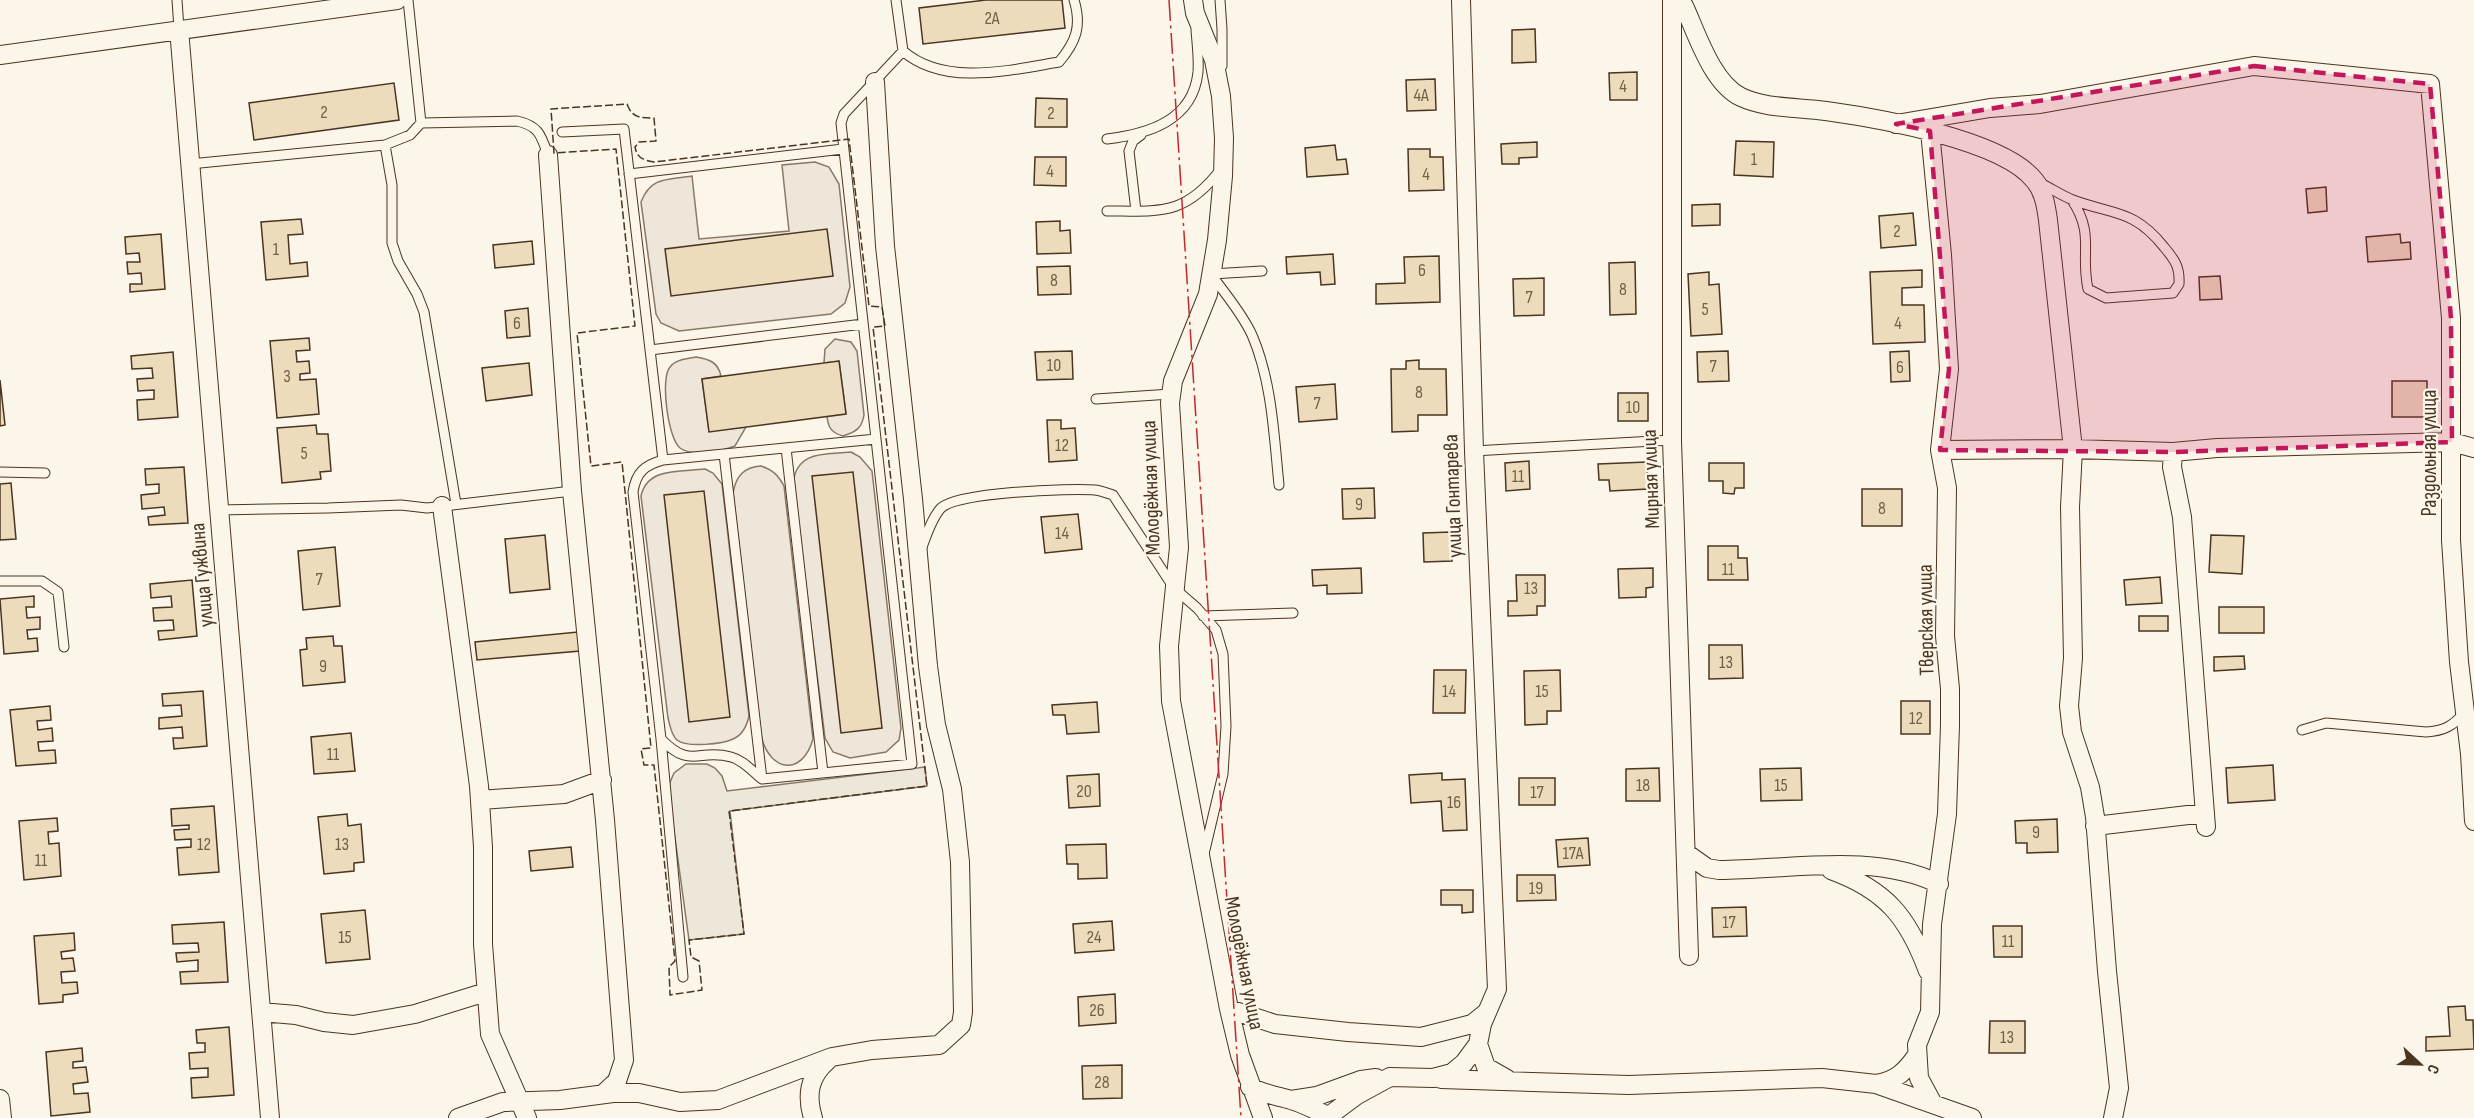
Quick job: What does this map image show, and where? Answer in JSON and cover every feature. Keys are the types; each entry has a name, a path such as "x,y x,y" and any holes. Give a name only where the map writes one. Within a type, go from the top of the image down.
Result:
{"street":[{"path":"0,56 397,0"},
{"name":"улица Гонтарева","path":"1461,0 1474,451 1497,989 1487,1012"},
{"name":"Мирная улица","path":"1672,0 1672,440 1689,956"},
{"path":"1678,0 1684,6 1720,81 1741,97 1772,105 1826,111 1930,131 1981,147 2015,165 2034,180 2041,190 2048,220 2073,449 2070,518 2073,658 2069,706 2072,732 2090,787 2095,826 2119,1088 2113,1118"},
{"name":"Молодёжная улица","path":"1194,7 1214,60 1221,96 1223,165 1217,240 1208,294 1173,381 1171,394 1179,547 1169,646 1171,701 1228,1009 1250,1087 1263,1118"},
{"name":"улица Гужвина","path":"179,29 270,1118"},
{"name":"Раздольная улица","path":"1896,124 1990,108 2040,104 2254,66 2430,84 2451,318 2451,540 2459,662 2474,821"},
{"path":"458,1118 503,1102 523,1110 560,1100 603,1094 639,1093 680,1102 717,1100 832,1057 872,1050 939,1045 961,1025 963,1012 960,862 952,789 936,725 928,666 885,246 875,82"},
{"name":"Тверская улица","path":"1930,131 1942,255 1949,369 1940,450 1947,488 1945,636 1950,689 1947,814 1932,924 1930,1012 1917,1045 1919,1078 1933,1104"},
{"path":"548,155 572,491 602,780 624,1060 628,1072 639,1087 660,1098"},
{"path":"1940,450 2073,449 2173,452 2217,447 2452,442 2474,448"},
{"path":"2095,826 2205,820 2182,517 2172,467 2173,452"},
{"path":"449,505 480,800 486,992 490,1034 523,1110"},
{"path":"480,800 564,794 602,780"},
{"path":"1686,853 1700,864 1719,870 1818,865 1859,866 1923,876 1939,884"},
{"path":"1818,865 1859,881 1899,913 1910,928 1932,982"},
{"path":"261,1012 296,1015 352,1025 415,1014 486,992"},
{"path":"1228,1009 1275,1024 1420,1037 1472,1024 1487,1012"},
{"path":"1433,1078 1452,1073 1464,1063 1478,1044 1487,1012"},
{"path":"1478,1044 1486,1067 1513,1082"},
{"path":"1876,1084 1889,1082 1898,1077 1908,1069 1917,1055"},
{"path":"813,1118 808,1102 813,1078 818,1068 832,1057"},
{"path":"603,1094 616,1082 624,1060"},
{"path":"1250,1087 1271,1096 1291,1100 1329,1117 1357,1095 1390,1077"},
{"path":"1291,1100 1317,1096 1360,1080 1390,1077 1629,1085 1822,1078 1876,1084 1972,1118"},
{"path":"0,1099 2,1118"}],"lane":[{"path":"177,0 179,29"},
{"path":"408,0 421,123"},
{"path":"896,0 903,51 915,62 977,75 1059,62 1071,48 1077,34 1079,22 1074,0"},
{"path":"1220,0 1221,96"},
{"path":"1136,211 1136,195 1129,151 1133,141 1143,133 1166,122 1184,108 1193,92 1198,73 1194,7"},
{"path":"661,739 673,752 684,757 715,754 732,757 762,778 912,764 841,123 844,114 903,51"},
{"path":"190,164 385,145 410,135 421,123 517,121 531,124 539,132 548,155"},
{"path":"562,132 624,129 663,460"},
{"path":"1107,139 1143,133"},
{"path":"385,145 392,185 392,243 398,261 417,294 424,312 449,505"},
{"path":"629,174 843,149"},
{"path":"1107,211 1166,210 1191,200 1206,188 1223,165"},
{"path":"2034,180 2072,200 2105,208 2138,221 2148,229 2177,263 2179,284 2173,293 2106,298 2088,289 2085,275 2085,226 2072,200"},
{"path":"1211,274 1262,271"},
{"path":"1211,274 1241,314 1252,337 1271,410 1279,485"},
{"path":"650,350 863,324"},
{"path":"1096,399 1171,394"},
{"path":"683,977 661,739 633,492 635,479 640,470 663,460 876,439"},
{"path":"1474,451 1672,440"},
{"path":"786,448 823,773"},
{"path":"724,454 762,778"},
{"path":"0,472 45,473"},
{"path":"918,558 929,530 942,508 963,499 1042,491 1099,490 1113,495 1174,588 1216,630 1223,654 1226,726 1223,774 1201,864"},
{"path":"219,510 401,505 427,508 572,491"},
{"path":"0,581 42,581 58,592 64,647"},
{"path":"1203,616 1293,613"},
{"path":"2302,730 2326,723 2426,732 2442,731 2455,723 2465,712"}],"highlighted area":[{"path":"2254,66 2430,84 2451,318 2452,442 2173,452 1940,450 1949,369 1930,131 1896,124"}],"shaded area":[{"path":"815,162 829,167 839,184 850,287 845,303 831,314 679,331 661,323 656,314 641,202 650,188 655,183 668,179 692,176 699,239 789,231 782,165"},
{"path":"835,339 851,342 857,351 864,415 858,429 843,436 831,429 827,416 846,413 839,361 824,363 825,349"},
{"path":"696,357 712,362 718,367 721,376 702,379 709,431 746,427 735,446 699,453 685,451 680,448 672,433 667,408 667,373 675,362"},
{"path":"851,452 860,457 872,471 901,728 899,740 886,752 850,758 833,752 825,738 793,482 796,472 807,459 823,454"},
{"path":"761,466 775,473 784,486 813,739 802,760 786,765 771,757 761,736 733,493 736,482 745,470"},
{"path":"705,469 713,473 722,484 749,716 744,729 736,737 728,741 696,745 677,740 672,733 668,718 641,496 644,487 658,476 676,471"},
{"path":"686,764 707,764 715,768 722,776 727,791 925,767 927,786 730,811 744,934 689,940 668,787 674,773"}],"building":[{"path":"986,0 1062,0 1065,28 923,44 919,8"},
{"path":"1535,29 1536,62 1512,63 1512,30"},
{"path":"1637,72 1637,100 1610,100 1609,73"},
{"path":"1435,79 1436,110 1407,111 1406,80"},
{"path":"394,83 399,120 254,140 249,103"},
{"path":"1036,98 1067,99 1067,127 1035,127"},
{"path":"1736,141 1774,142 1773,177 1734,175"},
{"path":"1537,142 1537,157 1519,158 1519,164 1502,164 1501,144"},
{"path":"1335,145 1337,160 1346,159 1348,174 1307,177 1305,148"},
{"path":"1408,149 1430,149 1430,157 1443,157 1444,190 1409,191"},
{"path":"1035,157 1066,157 1066,186 1034,185"},
{"path":"2326,187 2327,211 2308,213 2306,189"},
{"path":"1720,204 1720,225 1692,226 1692,205"},
{"path":"1913,213 1916,245 1881,248 1879,216"},
{"path":"301,219 303,234 288,235 290,264 307,262 308,276 266,280 261,222"},
{"path":"1060,221 1060,231 1070,230 1071,253 1037,254 1036,222"},
{"path":"827,229 833,276 671,296 665,249"},
{"path":"161,234 165,289 130,292 130,284 142,284 141,273 128,274 127,262 140,262 139,253 126,254 125,237"},
{"path":"2400,234 2401,243 2410,242 2411,259 2368,262 2366,237"},
{"path":"532,241 534,264 495,268 493,245"},
{"path":"1333,254 1335,284 1321,285 1320,272 1287,274 1286,257"},
{"path":"1439,256 1440,302 1376,304 1376,284 1405,283 1404,257"},
{"path":"1635,262 1636,314 1610,315 1609,263"},
{"path":"1070,266 1071,294 1038,295 1037,267"},
{"path":"1922,270 1922,287 1902,288 1902,305 1924,305 1925,342 1873,344 1870,272"},
{"path":"1709,272 1709,285 1719,284 1722,334 1691,336 1688,274"},
{"path":"2220,276 2222,299 2200,300 2199,277"},
{"path":"1544,278 1544,315 1514,316 1513,279"},
{"path":"528,308 530,336 507,338 505,311"},
{"path":"309,338 310,350 296,351 297,362 309,361 310,373 300,374 300,380 316,379 319,414 277,418 270,341"},
{"path":"1072,351 1073,379 1037,380 1035,352"},
{"path":"1728,351 1729,381 1698,382 1697,352"},
{"path":"1909,351 1910,381 1891,382 1890,352"},
{"path":"173,352 178,417 138,420 137,400 154,399 154,390 138,391 137,379 153,378 152,368 132,369 131,356"},
{"path":"1419,360 1419,369 1446,369 1447,415 1418,415 1418,431 1392,432 1391,369 1406,369 1406,361"},
{"path":"839,361 846,414 709,432 702,379"},
{"path":"529,363 532,395 486,401 482,368"},
{"path":"0,380 5,425 0,426"},
{"path":"2392,381 2427,381 2427,417 2392,417"},
{"path":"1335,384 1337,419 1299,422 1296,387"},
{"path":"1618,393 1648,393 1648,421 1618,421"},
{"path":"1047,420 1061,420 1061,429 1075,428 1077,460 1049,462"},
{"path":"316,425 317,434 328,434 331,471 320,472 321,479 282,483 277,428"},
{"path":"1529,461 1530,489 1506,491 1505,463"},
{"path":"1647,462 1648,489 1610,491 1609,480 1599,480 1598,464"},
{"path":"1709,463 1744,463 1744,488 1735,488 1734,494 1723,493 1723,481 1709,481"},
{"path":"184,467 188,523 149,525 148,517 165,515 164,507 142,509 141,495 159,493 159,484 146,485 145,469"},
{"path":"853,472 882,728 841,733 812,476"},
{"path":"11,483 16,539 0,540 0,484"},
{"path":"1374,488 1375,518 1343,519 1342,489"},
{"path":"1862,489 1902,489 1902,526 1862,526"},
{"path":"704,491 730,717 689,722 664,495"},
{"path":"1078,514 1082,549 1045,553 1041,517"},
{"path":"1451,532 1452,561 1424,562 1423,533"},
{"path":"545,535 550,589 510,593 505,539"},
{"path":"2211,535 2244,536 2242,574 2209,572"},
{"path":"1708,546 1738,546 1738,558 1747,558 1748,580 1708,580"},
{"path":"335,547 340,606 303,610 298,551"},
{"path":"1361,568 1362,593 1327,594 1327,585 1313,586 1312,570"},
{"path":"1653,568 1653,587 1646,588 1646,597 1619,598 1618,569"},
{"path":"1516,575 1545,575 1545,606 1537,606 1537,615 1508,616 1508,601 1517,601"},
{"path":"2160,577 2162,603 2126,605 2124,580"},
{"path":"192,580 197,636 159,640 158,631 174,630 173,620 154,621 153,608 172,607 171,596 151,598 150,584"},
{"path":"34,596 34,607 26,607 27,618 40,617 40,629 27,630 28,639 37,638 38,651 4,654 0,599"},
{"path":"2219,607 2264,607 2264,633 2219,633"},
{"path":"2139,616 2168,616 2168,631 2139,631"},
{"path":"578,632 580,651 477,660 475,642"},
{"path":"333,636 334,646 342,646 345,682 303,686 300,650 307,649 306,638"},
{"path":"1709,645 1742,645 1743,678 1709,679"},
{"path":"2244,656 2245,669 2214,671 2214,657"},
{"path":"1434,670 1466,670 1465,713 1433,713"},
{"path":"1560,670 1561,711 1547,711 1547,724 1525,725 1524,671"},
{"path":"203,691 207,746 174,749 173,738 183,738 182,727 159,729 159,718 182,716 181,705 163,706 162,694"},
{"path":"1901,701 1930,701 1930,734 1901,734"},
{"path":"1097,702 1099,732 1067,734 1065,715 1053,715 1052,705"},
{"path":"50,706 51,720 37,721 38,730 52,728 53,741 38,742 39,751 55,750 56,763 16,766 10,710"},
{"path":"351,733 355,771 314,774 311,737"},
{"path":"2273,765 2275,800 2228,803 2226,768"},
{"path":"1659,768 1660,801 1626,801 1626,769"},
{"path":"1801,768 1802,800 1761,801 1760,769"},
{"path":"1442,773 1442,780 1465,779 1467,830 1443,831 1441,801 1411,803 1409,775"},
{"path":"1099,774 1100,806 1069,808 1067,776"},
{"path":"1519,778 1555,778 1555,805 1519,805"},
{"path":"214,806 219,872 179,875 177,848 191,847 191,839 175,840 174,830 189,829 189,825 172,826 171,809"},
{"path":"347,814 348,826 361,824 364,862 354,863 354,871 324,874 318,817"},
{"path":"57,818 58,831 48,832 49,844 59,843 61,876 24,880 19,821"},
{"path":"2057,819 2058,852 2027,853 2027,843 2016,843 2015,821"},
{"path":"1588,838 1590,865 1558,867 1556,840"},
{"path":"1106,844 1107,878 1078,879 1078,864 1067,864 1066,845"},
{"path":"571,847 573,867 531,871 529,851"},
{"path":"1517,875 1555,875 1556,900 1517,901"},
{"path":"1441,890 1473,890 1473,912 1462,913 1462,905 1441,905"},
{"path":"1746,907 1747,936 1713,937 1712,908"},
{"path":"365,910 370,959 326,963 321,914"},
{"path":"1112,921 1114,950 1075,953 1073,924"},
{"path":"224,922 228,982 181,984 180,972 198,971 198,960 177,962 176,953 199,952 198,943 173,944 172,925"},
{"path":"1993,926 2022,926 2022,957 1994,957"},
{"path":"74,933 75,950 61,952 62,959 73,958 75,971 61,972 62,983 77,982 78,993 63,995 63,1002 39,1004 34,936"},
{"path":"1115,994 1116,1023 1079,1026 1078,997"},
{"path":"2465,1006 2466,1020 2473,1020 2474,1049 2426,1051 2426,1037 2450,1036 2448,1007"},
{"path":"1990,1021 2025,1021 2025,1053 1989,1053"},
{"path":"229,1027 234,1095 192,1098 191,1078 208,1077 208,1068 190,1069 189,1053 205,1052 205,1043 197,1043 196,1030"},
{"path":"82,1048 83,1061 73,1062 73,1068 86,1067 88,1082 73,1084 74,1094 88,1093 90,1112 51,1116 46,1052"},
{"path":"1122,1065 1122,1098 1083,1099 1082,1066"}],"fence":[{"path":"627,104 631,112 637,116 654,118 656,141 639,142 635,147 641,158 654,162 849,139 869,306 882,307 885,326 873,327 927,786 729,811 744,934 689,940 691,957 699,961 702,990 670,995 669,967 675,961 654,765 644,765 641,749 651,748 622,462 591,466 577,333 635,326 616,149 554,153 551,109 627,104"}],"power":[{"path":"1169,0 1241,1118"}]}
